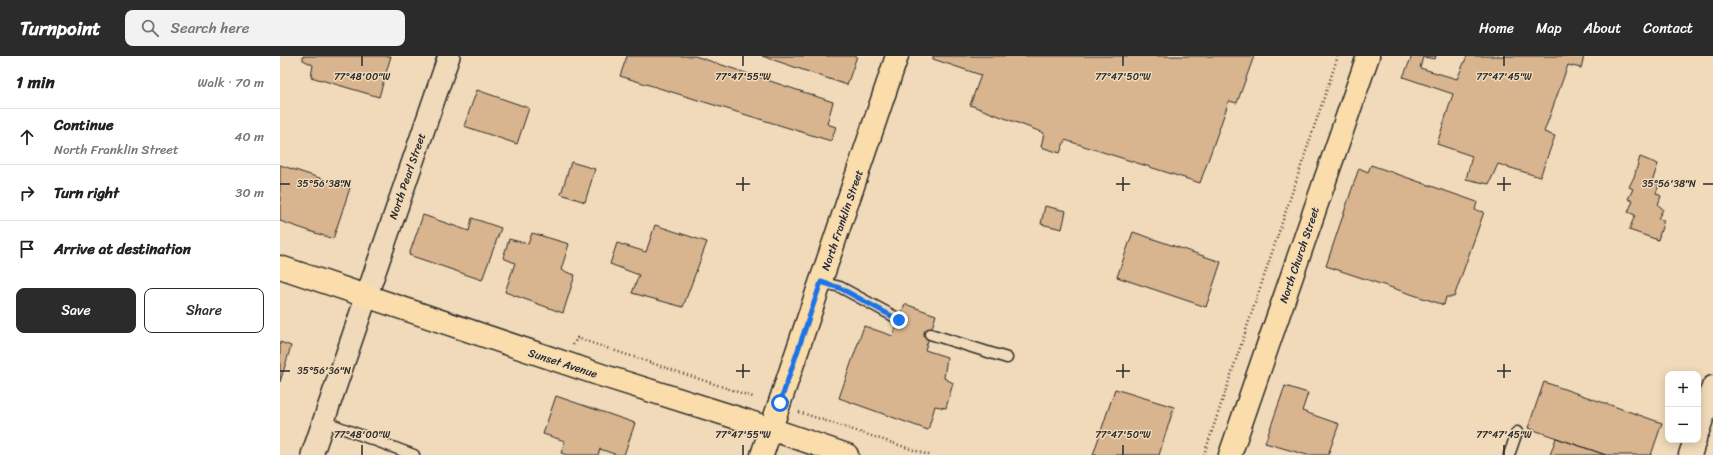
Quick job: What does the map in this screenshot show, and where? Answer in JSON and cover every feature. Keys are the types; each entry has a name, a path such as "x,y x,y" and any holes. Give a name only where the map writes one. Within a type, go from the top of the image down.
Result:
{"main road":[{"name":"North Franklin Street","path":"762,455 897,56"},
{"name":"North Church Street","path":"1230,455 1368,56"},
{"name":"Sunset Avenue","path":"280,267 604,376 771,429 847,455"}],"street":[{"name":"North Pearl Street","path":"312,455 449,56"},
{"path":"1701,422 1713,386"},
{"path":"1690,455 1694,443"}],"lane":[{"path":"821,282 840,288 899,320"},
{"path":"930,334 1007,358"},
{"path":"323,421 414,455"},
{"path":"1509,455 1516,432"}],"path":[{"path":"1204,455 1338,56"}],"building":[{"path":"303,56 391,56 379,97 311,77 313,65 303,60"},
{"path":"627,56 695,56 833,102 827,124 836,127 831,141 620,76"},
{"path":"762,56 857,56 847,85"},
{"path":"933,56 1254,56 1237,103 1229,101 1200,183 1065,140 1060,153 1041,147 1044,133 970,105 981,75 933,59"},
{"path":"1412,56 1436,56 1435,59 1423,57 1420,68 1457,79 1467,56 1584,56 1581,68 1568,65 1544,132 1555,136 1540,177 1498,164 1489,184 1466,179 1472,156 1437,144 1453,94 1403,77"},
{"path":"477,90 529,108 517,144 464,126"},
{"path":"1640,157 1658,164 1652,182 1659,185 1656,193 1661,196 1658,205 1663,209 1658,219 1664,220 1658,240 1629,230 1635,215 1628,212 1633,201 1628,199 1633,189 1629,187 1634,177"},
{"path":"571,162 595,169 585,202 561,194"},
{"path":"280,165 350,188 333,239 280,221"},
{"path":"1371,165 1477,202 1475,210 1484,212 1454,297 1446,297 1444,305 1326,266 1359,168 1368,172"},
{"path":"1045,206 1066,211 1062,229 1041,224"},
{"path":"423,215 469,231 472,218 501,228 482,280 409,255"},
{"path":"655,225 707,242 683,307 632,293 639,275 610,264 617,243 646,252"},
{"path":"1133,232 1221,262 1206,307 1117,277"},
{"path":"532,233 569,244 561,270 575,275 563,313 505,292 515,263 503,258 509,239 528,244"},
{"path":"905,304 936,315 925,350 947,357 944,378 953,383 946,408 935,406 928,430 839,398 864,326 893,336"},
{"path":"280,342 291,346 280,382"},
{"path":"1544,382 1662,423 1651,455 1606,455 1528,428"},
{"path":"1285,386 1308,393 1302,411 1339,424 1328,455 1307,455 1265,443"},
{"path":"1115,389 1174,407 1159,455 1093,455"},
{"path":"556,396 635,423 624,455 617,455 600,449 598,455 567,455 561,453 565,441 543,434"},
{"path":"1556,438 1606,455 1550,455"}],"route":[{"path":"780,403 821,282 840,288 899,320"}]}
